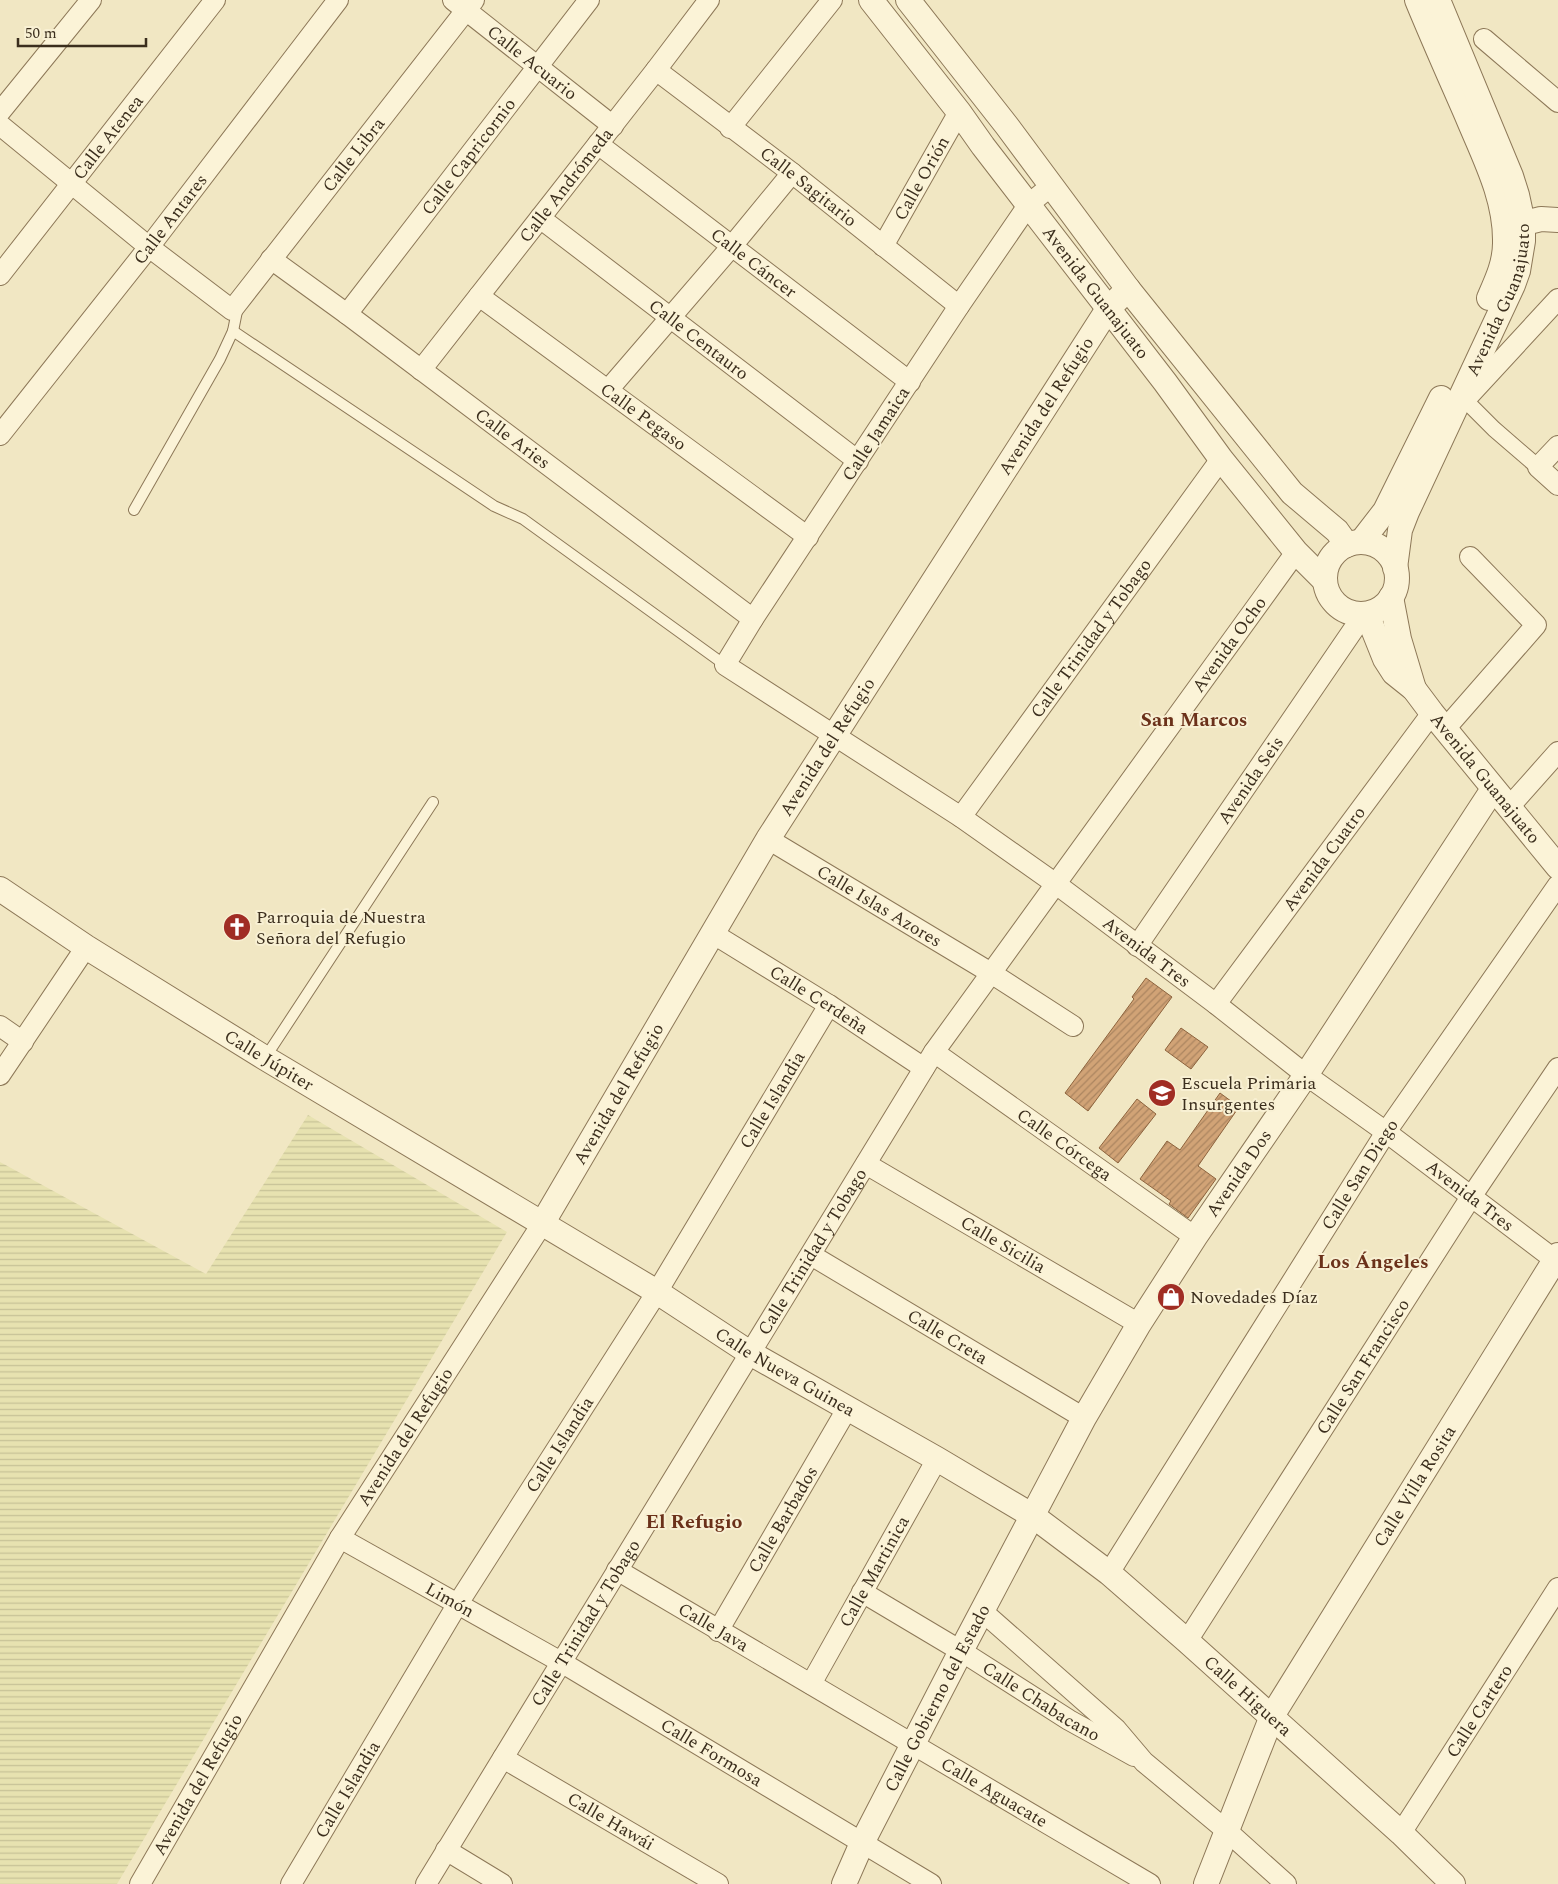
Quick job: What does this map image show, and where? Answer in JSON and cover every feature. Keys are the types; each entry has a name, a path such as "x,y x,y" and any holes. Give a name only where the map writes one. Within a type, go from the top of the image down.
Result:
{"street":[{"path":"0,112 91,0"},
{"name":"Calle Atenea","path":"0,275 215,0"},
{"name":"Calle Antares","path":"0,435 149,247 338,0"},
{"name":"Calle Capricornio","path":"347,314 536,66 589,0"},
{"name":"Calle Andrómeda","path":"421,370 613,126 709,0"},
{"path":"730,128 832,0"},
{"name":"Avenida Guanajuato","path":"871,0 1165,382 1221,459 1296,552 1325,581"},
{"name":"Avenida Guanajuato","path":"908,0 1007,126 1128,289 1292,493 1354,544 1378,522 1392,498 1499,277 1506,245 1514,225 1517,195 1511,176 1438,0"},
{"name":"Avenida Guanajuato","path":"1395,568 1400,530 1460,405 1518,271 1523,241 1503,210 1491,175 1417,0"},
{"name":"Calle Acuario","path":"464,3 536,66 613,126"},
{"name":"Calle Libra","path":"236,305 464,3"},
{"path":"1484,39 1558,102"},
{"name":"Calle Sagitario","path":"656,70 730,128 792,173 959,306"},
{"name":"Calle Orión","path":"883,246 959,112"},
{"path":"0,125 149,247 236,305"},
{"path":"983,146 1007,126"},
{"name":"Calle Cáncer","path":"598,144 910,382"},
{"path":"608,390 792,173"},
{"name":"Calle Jamaica","path":"725,665 753,619 959,306 1029,204 1051,186"},
{"path":"1517,195 1557,220"},
{"name":"Calle Centauro","path":"540,218 858,461"},
{"path":"1514,225 1541,220 1557,220"},
{"name":"Calle Aries","path":"271,259 753,619"},
{"name":"Avenida del Refugio","path":"140,1884 340,1538 542,1224 768,839 1108,309 1128,289"},
{"name":"Calle Pegaso","path":"479,296 808,537"},
{"path":"1558,299 1460,405 1494,429 1558,484"},
{"path":"1538,467 1558,446"},
{"name":"Calle Trinidad y Tobago","path":"960,817 1221,459"},
{"path":"1368,543 1382,549 1388,555 1395,568 1396,583 1392,597 1378,610 1366,614 1350,613 1338,606 1329,595 1325,581 1330,560 1335,554 1354,544 1368,543"},
{"name":"Avenida Ocho","path":"1056,884 1296,552"},
{"name":"Avenida Cuatro","path":"1216,1004 1438,721 1536,625 1470,557"},
{"name":"Avenida Guanajuato","path":"1392,597 1399,639 1414,688"},
{"name":"Avenida Guanajuato","path":"1366,614 1385,659 1394,673 1414,688 1493,789 1558,866"},
{"name":"Avenida Seis","path":"1137,946 1366,614"},
{"name":"Avenida Tres","path":"725,665 960,817 1056,884 1306,1074 1556,1258"},
{"path":"1509,807 1558,752"},
{"name":"Avenida Dos","path":"1033,1516 1084,1418 1139,1324 1493,789"},
{"name":"Calle Islas Azores","path":"768,839 991,973 1072,1026"},
{"name":"Calle Trinidad y Tobago","path":"426,1884 929,1060 1056,884"},
{"name":"Calle San Diego","path":"1108,1573 1386,1132 1558,885"},
{"name":"Calle Júpiter","path":"0,889 86,947 265,1058 542,1224"},
{"name":"Calle Cerdeña","path":"712,934 829,1005 929,1060"},
{"path":"0,1075 86,947"},
{"name":"Calle Islandia","path":"291,1884 457,1605 657,1292 829,1005"},
{"path":"0,1026 23,1042"},
{"name":"Calle Córcega","path":"929,1060 1195,1237"},
{"name":"Calle San Francisco","path":"1187,1641 1471,1197 1558,1068"},
{"name":"Calle Sicilia","path":"866,1164 1139,1324"},
{"name":"Calle Nueva Guinea","path":"542,1224 657,1292 750,1353 1033,1516"},
{"name":"Calle Creta","path":"811,1255 1084,1418"},
{"name":"Calle Villa Rosita","path":"1206,1884 1272,1716 1556,1258"},
{"name":"Calle Barbados","path":"718,1631 847,1409"},
{"name":"Calle Martinica","path":"811,1684 937,1459"},
{"name":"Calle Higuera","path":"1033,1516 1108,1573 1187,1641 1401,1833 1453,1884"},
{"name":"Calle Gobierno del Estado","path":"844,1884 862,1843 1033,1516"},
{"name":"Limón","path":"340,1538 561,1662"},
{"name":"Calle Java","path":"617,1570 811,1684"},
{"name":"Calle Cartero","path":"1401,1833 1558,1588"},
{"name":"Calle Chabacano","path":"862,1592 961,1651 1069,1720 1144,1762"},
{"name":"Calle Chabacano","path":"982,1611 1116,1729 1144,1762 1286,1884"},
{"name":"Calle Formosa","path":"561,1662 930,1884"},
{"name":"Calle Aguacate","path":"811,1684 1150,1884"},
{"name":"Calle Hawái","path":"503,1758 718,1884"},
{"path":"446,1850 502,1884"}],"lane":[{"path":"134,510 220,359 233,331 236,305"},
{"path":"233,331 494,506 523,519 725,665"},
{"path":"265,1058 433,802"}],"shaded area":[{"path":"308,1115 507,1232 117,1884 0,1884 0,1162 206,1274"}],"building":[{"path":"1146,978 1172,997 1088,1111 1065,1093 1134,999 1132,997"},
{"path":"1181,1028 1208,1047 1191,1069 1165,1050"},
{"path":"1220,1093 1239,1107 1198,1166 1216,1179 1188,1218 1169,1204 1171,1201 1140,1179 1167,1141 1180,1150"},
{"path":"1137,1099 1156,1114 1118,1163 1099,1148"}],"place":[{"name":"Parroquia de Nuestra Señora del Refugio","path":"237,927"},
{"name":"Escuela Primaria Insurgentes","path":"1162,1093"},
{"name":"Novedades Díaz","path":"1171,1297"}],"district":[{"name":"San Marcos","path":"1194,720"},
{"name":"Los Ángeles","path":"1373,1262"},
{"name":"El Refugio","path":"694,1522"}]}
